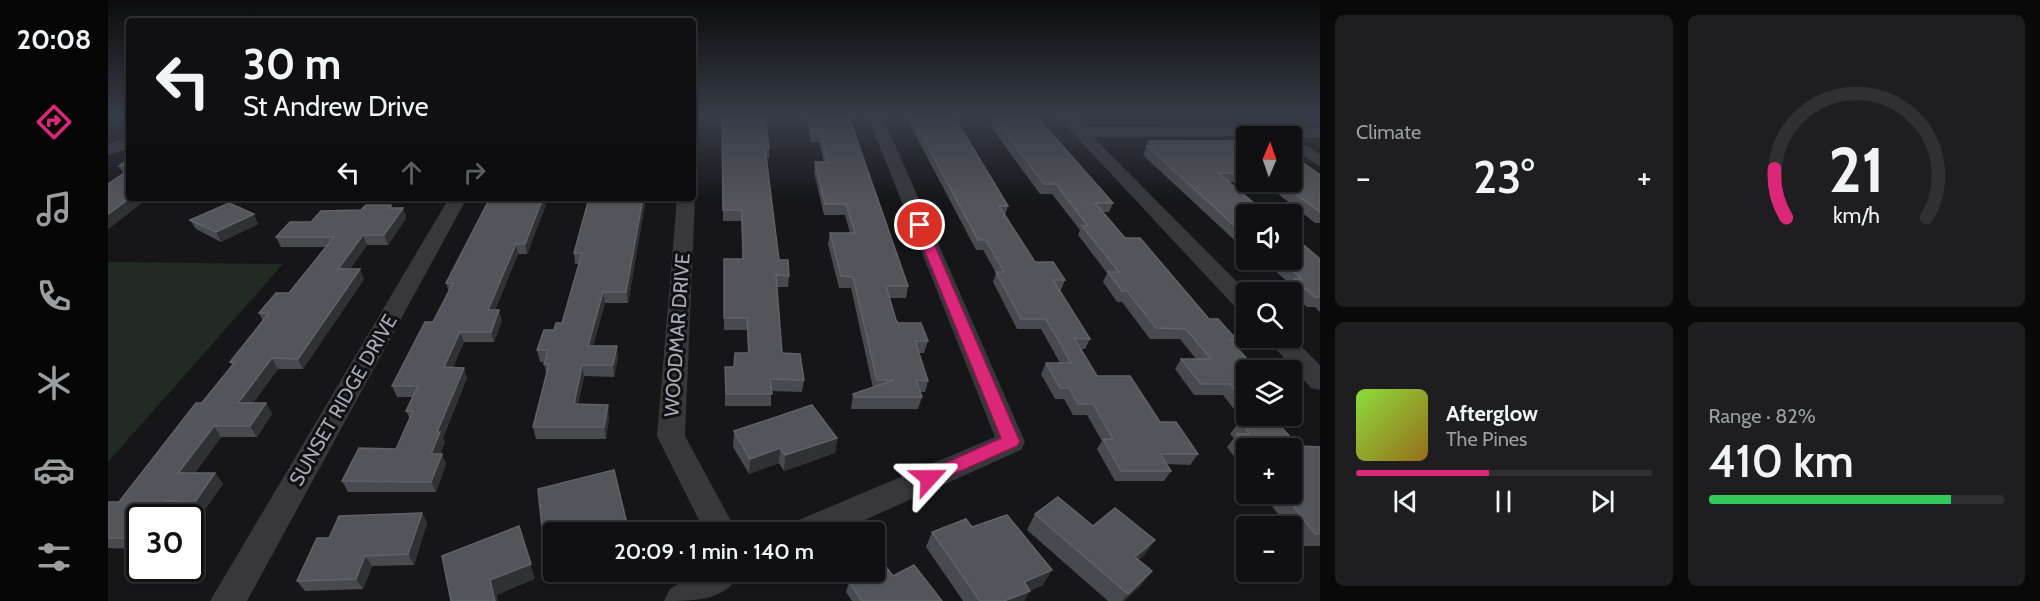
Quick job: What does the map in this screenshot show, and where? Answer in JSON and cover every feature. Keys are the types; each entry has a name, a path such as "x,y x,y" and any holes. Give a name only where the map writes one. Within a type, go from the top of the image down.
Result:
{"street":[{"path":"828,522 1011,442 887,145"},
{"path":"1092,145 1236,295"},
{"path":"1302,149 1320,161"},
{"name":"SUNSET RIDGE DRIVE","path":"228,601 456,201"},
{"name":"WOODMAR DRIVE","path":"686,201 671,436 716,522"},
{"path":"1288,348 1320,381"},
{"path":"682,601 710,582"}],"shaded area":[{"path":"108,262 283,264 108,462"}],"building":[{"path":"722,145 769,145 769,148 765,148 779,260 788,260 789,276 776,275 782,353 800,354 804,380 770,379 772,394 726,394 725,367 734,367 735,353 749,353 747,318 724,318 724,259 743,259 742,210 723,210"},
{"path":"823,145 859,145 908,286 886,286 896,320 898,323 921,323 928,341 915,341 928,381 916,380 922,397 854,397 853,394 894,380 877,380 853,277 841,276 830,233 855,233 846,204 825,204 815,162 828,162"},
{"path":"927,145 971,145 1008,206 999,206 1035,262 1053,262 1065,280 1053,280 1090,339 1074,338 1097,376 1130,376 1160,422 1176,422 1198,454 1160,454 1171,471 1121,471 1103,439 1113,439 1093,404 1078,404 1069,388 1060,388 1046,363 1071,363 1046,319 1021,319 996,272 1004,272 986,240 978,240"},
{"path":"1014,145 1062,145 1113,203 1095,203 1125,238 1140,238 1209,319 1218,319 1236,339 1230,340 1248,360 1236,360 1236,391 1230,384 1201,384 1181,359 1211,359 1186,329 1156,328 1127,291 1122,291 1108,272 1119,272 1082,226 1088,226 1056,184 1044,184"},
{"path":"1236,145 1236,173 1218,173 1236,188 1236,192 1241,192 1255,204 1236,204 1236,227 1147,146"},
{"path":"1302,162 1320,175 1320,212 1293,192 1302,192"},
{"path":"126,172 126,201 108,214 108,184"},
{"path":"488,201 542,201 525,244 516,244 488,310 499,310 491,332 460,332 444,367 464,368 437,432 440,432 431,454 442,454 431,482 342,481 359,448 396,449 413,411 406,411 418,386 392,386 425,322 433,322 453,283 446,283"},
{"path":"642,201 626,292 603,292 588,346 617,346 613,365 582,365 574,404 608,405 604,427 533,427 549,364 544,364 548,350 537,350 544,330 554,330 556,323 562,323 582,253 574,253 588,202"},
{"path":"229,203 254,214 216,232 190,220"},
{"path":"366,205 391,205 389,208 403,208 384,235 363,235 338,269 360,269 298,359 272,358 238,403 266,403 250,426 214,426 178,473 215,473 195,502 164,501 162,504 126,504 126,538 108,538 108,502 119,502 196,403 202,403 235,362 230,362 269,313 259,313 276,293 289,293 334,237 276,237 290,222 311,222 321,211 361,210"},
{"path":"1302,244 1320,259 1320,297 1315,297 1302,286 1302,282 1294,279 1302,279 1292,270 1302,270"},
{"path":"812,405 837,438 785,455 780,448 750,459 734,431"},
{"path":"1244,426 1280,426 1291,438 1240,438 1237,434 1250,434"},
{"path":"1302,446 1320,447 1320,534 1315,534 1292,504 1302,504"},
{"path":"614,470 627,522 573,522 573,520 543,522 542,528 538,489"},
{"path":"1058,497 1093,526 1115,508 1155,540 1135,557 1152,571 1128,594 1035,514"},
{"path":"422,513 408,554 365,556 356,579 297,581 317,538 329,538 339,516"},
{"path":"1007,515 1052,570 1024,582 1030,591 1004,601 980,601 932,532 966,519 972,527"},
{"path":"519,526 531,564 490,580 495,601 451,601 442,556"},
{"path":"885,565 893,576 914,565 942,601 862,601 849,582 885,582"}],"route":[{"path":"920,225 1011,442 929,478"}]}
